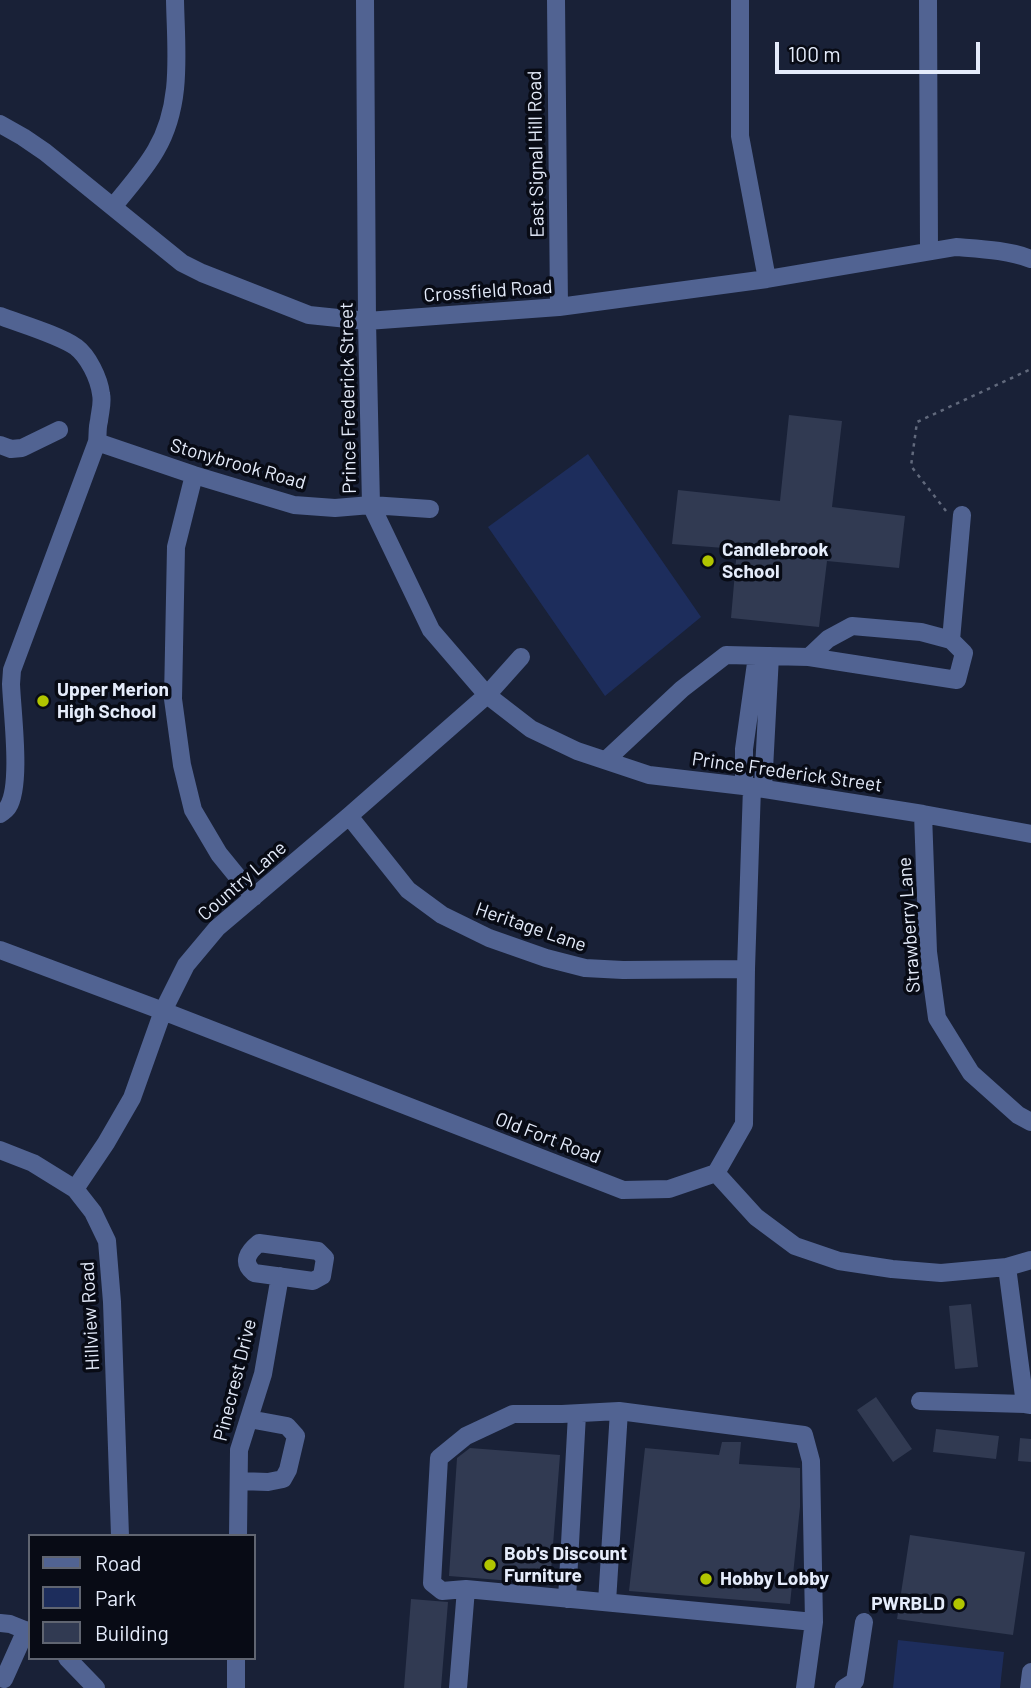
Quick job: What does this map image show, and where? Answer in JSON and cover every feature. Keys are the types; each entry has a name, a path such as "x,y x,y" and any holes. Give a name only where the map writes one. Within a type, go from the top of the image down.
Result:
{"street":[{"path":"113,207 156,149 173,108 176,85 175,0"},
{"name":"Prince Frederick Street","path":"365,0 371,505 431,630 487,695 531,729 577,751 649,775 753,787 1031,834"},
{"name":"East Signal Hill Road","path":"556,0 559,307"},
{"path":"740,0 740,136 767,279"},
{"path":"928,0 929,250"},
{"name":"Crossfield Road","path":"0,124 45,152 182,262 202,273 309,315 367,321 559,307 767,279 956,247 986,249 1031,260"},
{"path":"0,316 77,347 96,375 102,405 97,442 12,670 10,684 15,772 13,794 8,808 0,814"},
{"path":"0,445 23,449 59,430"},
{"name":"Stonybrook Road","path":"97,442 294,505 335,508 371,505 430,509"},
{"path":"194,475 176,547 173,699 182,765 193,810 219,854 254,897"},
{"path":"951,640 962,515"},
{"path":"606,760 682,690 726,655 809,657 957,680 964,653 951,640 921,632 852,626 828,639 809,657"},
{"path":"764,656 753,787 746,969 744,1124 716,1173 756,1217 794,1246 839,1261 941,1273 1007,1267 1031,1260"},
{"name":"Country Lane","path":"75,1189 132,1098 163,1010 186,965 217,928 487,695 521,657"},
{"name":"Strawberry Lane","path":"923,814 928,953 937,1018 971,1073 1018,1115 1031,1122"},
{"name":"Heritage Lane","path":"349,816 408,890 442,915 489,938 585,968 746,969"},
{"name":"Old Fort Road","path":"0,950 163,1010 623,1190 669,1189 716,1173"},
{"name":"Hillview Road","path":"0,1150 33,1163 75,1189 93,1212 107,1241 112,1302 120,1534"},
{"path":"920,1401 1028,1405 1024,1344 1007,1267"},
{"name":"Pinecrest Drive","path":"238,1534 239,1450 263,1374 280,1276"},
{"path":"607,1602 619,1411"},
{"path":"805,1688 814,1622 811,1461 804,1435 619,1411 513,1414 466,1436 439,1458 432,1583 442,1591 466,1589 814,1622"},
{"path":"567,1599 577,1414"},
{"path":"239,1481 268,1482 283,1479 288,1470 296,1436 287,1426 249,1419"},
{"path":"458,1688 466,1589"},
{"path":"844,1688 855,1681 864,1622"},
{"path":"0,1623 28,1631 4,1679"},
{"path":"74,1660 96,1688"},
{"path":"236,1660 236,1688"},
{"path":"1029,1688 1031,1672"}],"path":[{"path":"962,515 948,513 911,466 917,422 1031,369"}],"green space":[{"path":"588,454 701,617 605,696 488,527"},
{"path":"898,1640 1004,1652 1000,1688 893,1688"}],"building":[{"path":"789,415 842,421 832,507 905,516 899,568 827,561 819,627 731,618 737,549 672,544 678,490 780,501"},
{"path":"971,1304 978,1367 955,1369 949,1306"},
{"path":"876,1397 912,1449 893,1462 857,1410"},
{"path":"936,1429 999,1436 996,1459 933,1452"},
{"path":"1020,1438 1031,1439 1031,1462 1018,1461"},
{"path":"722,1442 741,1442 739,1464 800,1468 800,1507 790,1604 629,1591 645,1448 719,1455"},
{"path":"470,1448 560,1455 550,1584 449,1576 457,1458"},
{"path":"910,1535 1025,1552 1013,1635 897,1619"},
{"path":"411,1599 448,1602 441,1688 404,1688"}],"place":[{"name":"Candlebrook School","path":"708,561"},
{"name":"Upper Merion High School","path":"43,701"},
{"name":"Bob's Discount Furniture","path":"490,1565"},
{"name":"Hobby Lobby","path":"706,1579"},
{"name":"PWRBLD","path":"959,1604"}]}
